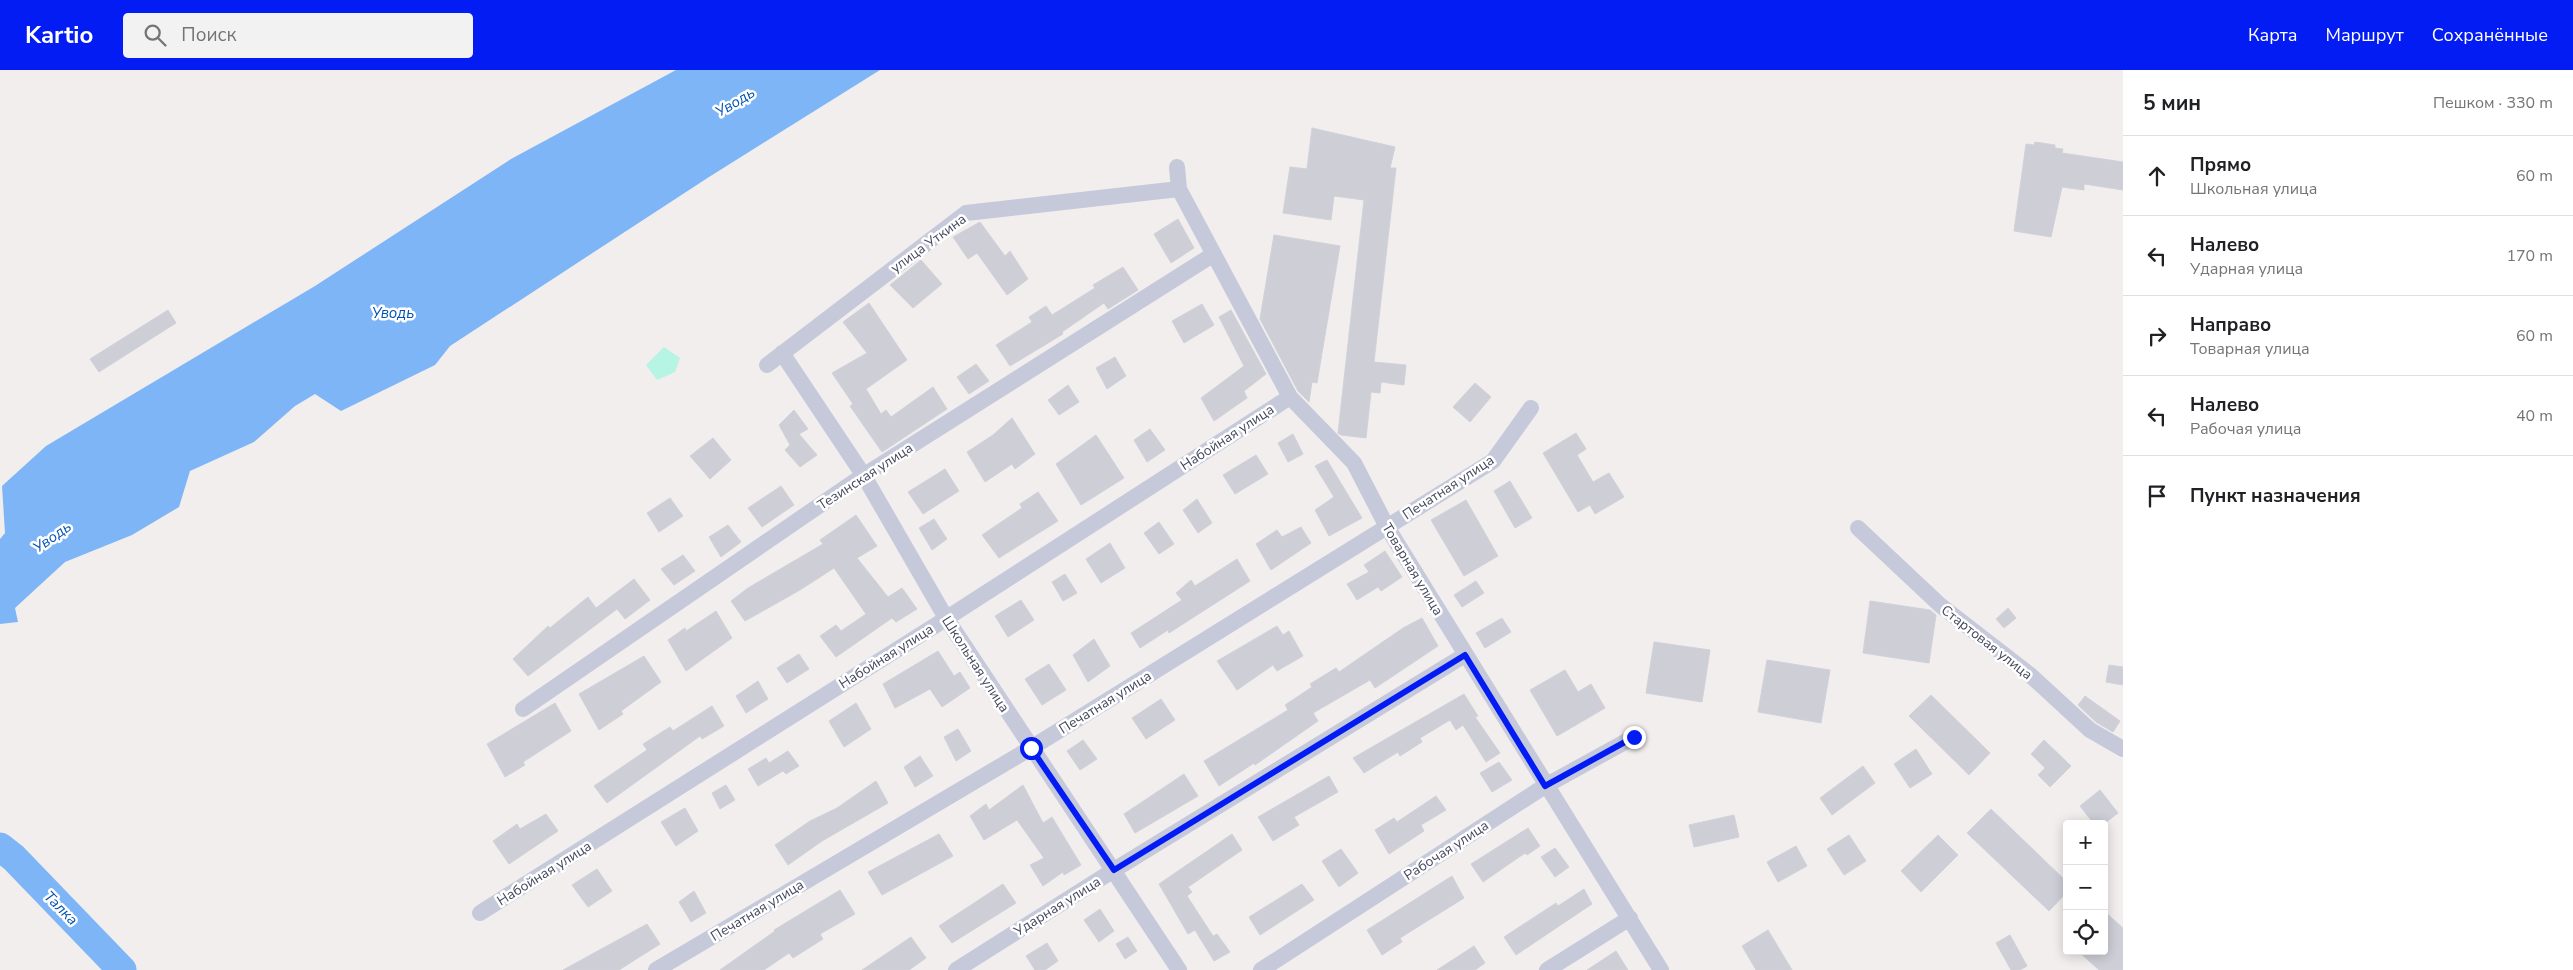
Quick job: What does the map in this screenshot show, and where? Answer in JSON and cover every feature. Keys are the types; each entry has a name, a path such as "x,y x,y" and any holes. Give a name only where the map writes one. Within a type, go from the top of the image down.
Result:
{"street":[{"name":"Товарная улица","path":"1177,167 1179,189 1290,397 1354,462 1387,527 1545,786 1630,918 1661,970"},
{"name":"улица Уткина","path":"767,365 966,213 1179,189"},
{"name":"Тезинская улица","path":"523,709 864,476 1214,254"},
{"name":"Школьная улица","path":"782,353 864,476 946,618 1114,870 1178,970"},
{"name":"Набойная улица","path":"480,913 946,618 1290,397"},
{"name":"Печатная улица","path":"656,970 1031,748 1493,461 1531,408"},
{"name":"Стартовая улица","path":"1858,528 1940,605 2029,674 2090,730 2123,749"},
{"name":"Ударная улица","path":"956,970 1114,870 1465,655"},
{"name":"Рабочая улица","path":"1261,970 1545,786 1634,737"},
{"path":"1547,970 1630,918"}],"green space":[{"path":"664,347 680,358 675,372 657,380 646,365"}],"water":[{"name":"Уводь","path":"676,70 880,70 709,177 450,346 435,365 341,411 315,394 295,406 254,442 190,471 179,507 132,535 65,562 15,608 18,622 0,624 0,539 5,533 2,486 46,446 315,286 511,159"}],"building":[{"path":"1312,128 1395,147 1390,168 1396,168 1374,362 1406,365 1404,385 1381,382 1380,393 1371,392 1366,438 1338,433 1364,200 1334,196 1331,220 1283,213 1290,167 1307,169"},
{"path":"2035,142 2055,145 2055,148 2063,149 2062,153 2123,162 2123,190 2084,184 2084,190 2062,187 2051,237 2014,231 2026,144 2034,145"},
{"path":"1178,219 1194,248 1171,263 1154,234"},
{"path":"980,222 1005,256 1010,251 1028,279 1007,295 977,253 968,259 953,237"},
{"path":"1274,235 1340,246 1317,383 1312,382 1309,402 1298,391 1260,319"},
{"path":"921,260 942,284 913,308 890,285"},
{"path":"1123,267 1138,290 1108,309 1104,303 1062,332 1063,334 1010,366 996,345 1032,322 1029,317 1046,306 1052,315 1095,288 1093,285"},
{"path":"869,303 907,360 866,389 881,414 886,410 891,417 933,387 947,409 882,452 850,406 853,404 832,373 867,353 843,322"},
{"path":"1202,304 1214,325 1184,343 1172,321"},
{"path":"168,310 176,323 99,372 90,359"},
{"path":"1231,310 1266,374 1244,391 1247,398 1214,421 1201,398 1244,366 1219,317"},
{"path":"1115,357 1126,376 1107,389 1096,368"},
{"path":"976,364 989,381 969,394 957,377"},
{"path":"1475,383 1491,397 1470,422 1453,407"},
{"path":"1068,385 1079,402 1059,415 1048,400"},
{"path":"794,410 808,429 799,434 817,455 800,467 785,450 790,445 779,425"},
{"path":"1012,418 1035,454 1015,469 1012,464 985,482 967,452 993,435"},
{"path":"1150,429 1165,450 1147,462 1134,440"},
{"path":"1576,433 1586,449 1577,455 1593,482 1609,473 1624,497 1595,514 1590,505 1578,512 1543,453"},
{"path":"1293,434 1303,454 1288,462 1278,443"},
{"path":"1096,435 1124,478 1081,505 1056,464"},
{"path":"713,438 731,460 710,479 690,456"},
{"path":"1256,455 1268,474 1235,494 1223,475"},
{"path":"1327,460 1362,518 1329,536 1315,510 1334,497 1315,466"},
{"path":"945,469 959,491 923,514 908,492"},
{"path":"1510,481 1532,518 1515,528 1494,491"},
{"path":"781,486 794,505 762,527 748,508"},
{"path":"1038,492 1058,521 999,558 982,535 1022,508 1020,504"},
{"path":"670,498 683,516 659,532 647,513"},
{"path":"1197,499 1212,523 1198,533 1183,510"},
{"path":"1466,500 1498,556 1464,576 1431,520"},
{"path":"856,515 877,546 857,558 888,597 902,588 917,609 896,622 892,618 836,657 820,636 836,625 841,631 866,614 834,568 800,590 745,621 731,601 748,588 823,544 820,540"},
{"path":"934,519 947,539 932,550 919,528"},
{"path":"1159,522 1174,544 1159,554 1144,533"},
{"path":"728,525 741,542 721,557 709,537"},
{"path":"1301,527 1311,543 1271,570 1256,544 1277,530 1282,537"},
{"path":"1110,543 1125,568 1101,583 1086,559"},
{"path":"1385,551 1402,577 1381,591 1378,587 1357,600 1347,584 1369,572 1364,565"},
{"path":"683,555 695,571 674,585 661,569"},
{"path":"1237,559 1250,581 1169,633 1168,630 1140,648 1131,633 1182,600 1176,593 1191,580 1195,586"},
{"path":"1065,574 1077,593 1063,601 1052,582"},
{"path":"634,579 650,600 625,619 617,609 528,676 513,659 548,626 550,628 588,597 596,608"},
{"path":"1476,581 1484,593 1462,607 1454,595"},
{"path":"1021,600 1034,620 1008,637 995,616"},
{"path":"1870,601 1930,610 1936,615 1929,663 1863,653"},
{"path":"2008,608 2016,618 2004,628 1996,619"},
{"path":"716,611 732,638 686,671 668,640 685,628 686,631"},
{"path":"1422,618 1438,646 1375,688 1370,680 1313,713 1318,721 1255,765 1254,763 1219,786 1204,761 1288,710 1285,705 1312,687 1310,684 1336,668 1339,672 1403,628"},
{"path":"1502,618 1511,632 1485,648 1476,633"},
{"path":"1277,626 1283,635 1289,631 1303,656 1277,671 1273,665 1237,690 1217,661"},
{"path":"1094,639 1110,666 1088,682 1073,655"},
{"path":"1654,642 1710,650 1702,702 1646,693"},
{"path":"938,651 954,676 960,672 970,688 942,707 930,689 895,708 883,684"},
{"path":"799,654 809,669 787,683 777,668"},
{"path":"644,656 661,682 621,711 623,714 599,730 579,694"},
{"path":"1767,660 1830,670 1821,723 1758,712"},
{"path":"1049,664 1066,690 1042,705 1025,679"},
{"path":"2109,665 2123,667 2123,685 2106,682"},
{"path":"1565,670 1578,692 1591,684 1605,708 1557,736 1530,690"},
{"path":"758,681 768,699 746,713 736,696"},
{"path":"1464,694 1478,716 1475,717 1500,753 1486,762 1463,725 1456,730 1450,720 1420,738 1422,742 1400,756 1398,752 1364,773 1353,758"},
{"path":"1931,695 1990,753 1969,775 1909,716"},
{"path":"2085,696 2120,721 2113,732 2096,722 2078,705"},
{"path":"1161,699 1175,720 1146,739 1132,718"},
{"path":"555,703 571,731 523,762 525,765 505,777 487,744"},
{"path":"856,703 871,729 844,747 829,721"},
{"path":"712,706 724,726 702,739 700,736 607,803 594,786 647,750 643,744 670,727 673,731"},
{"path":"958,729 971,751 956,761 944,737"},
{"path":"1083,740 1097,759 1080,770 1067,751"},
{"path":"2044,740 2071,766 2050,787 2038,775 2045,768 2031,754"},
{"path":"1916,749 1932,774 1910,788 1894,764"},
{"path":"788,751 799,766 786,774 783,771 758,786 748,769 766,758 769,763"},
{"path":"920,756 933,776 915,787 904,767"},
{"path":"1499,762 1512,780 1492,792 1480,773"},
{"path":"1863,766 1875,783 1832,815 1820,798"},
{"path":"1184,774 1198,796 1135,833 1124,814"},
{"path":"1329,776 1338,792 1294,817 1299,825 1273,841 1258,817"},
{"path":"876,781 888,803 822,841 788,865 775,845 810,821 837,808"},
{"path":"726,785 735,800 720,809 712,793"},
{"path":"1023,785 1043,823 1052,817 1081,865 1064,875 1063,872 1043,886 1030,865 1044,858 1017,820 984,840 970,816 986,804 989,810"},
{"path":"2100,790 2118,813 2108,821 2091,820 2080,806"},
{"path":"1436,796 1446,810 1421,825 1424,831 1389,854 1375,830 1394,818 1397,822"},
{"path":"685,808 698,831 676,846 661,822"},
{"path":"1991,809 2063,878 2063,896 2049,911 1967,833"},
{"path":"546,814 558,831 509,864 493,841 517,824 520,829"},
{"path":"1734,815 1739,837 1694,847 1689,825"},
{"path":"1528,828 1540,846 1527,855 1525,853 1483,882 1471,864"},
{"path":"939,834 953,856 882,895 868,872"},
{"path":"1232,834 1242,850 1188,887 1192,892 1187,896 1213,936 1217,934 1230,952 1214,961 1195,930 1188,934 1159,884"},
{"path":"1849,835 1866,861 1844,875 1827,849"},
{"path":"1938,835 1958,855 1921,892 1901,871"},
{"path":"1796,846 1807,866 1778,882 1767,862"},
{"path":"1555,848 1569,867 1555,877 1541,857"},
{"path":"1341,849 1358,873 1339,887 1322,861"},
{"path":"597,869 612,891 588,907 572,885"},
{"path":"1452,876 1464,898 1400,938 1402,942 1382,955 1367,930"},
{"path":"1003,884 1016,903 952,943 939,926"},
{"path":"1302,884 1314,900 1260,935 1249,917"},
{"path":"1584,889 1592,904 1516,955 1504,937 1556,903 1558,906"},
{"path":"840,890 855,914 820,934 823,939 793,958 789,953 764,970 720,970 774,930"},
{"path":"694,891 706,913 691,922 679,902"},
{"path":"1100,909 1114,931 1099,942 1084,920"},
{"path":"2108,915 2123,928 2123,970 2099,970 2082,955 2108,955"},
{"path":"647,924 660,944 619,970 563,970"},
{"path":"1768,930 1792,970 1756,970 1742,946"},
{"path":"2010,935 2027,966 2020,970 2011,970 1996,943"},
{"path":"911,937 926,958 909,970 862,970"},
{"path":"1128,937 1137,951 1125,959 1116,944"},
{"path":"1047,943 1058,961 1045,970 1035,970 1026,956"},
{"path":"1474,946 1485,963 1475,970 1437,970"},
{"path":"1616,951 1628,970 1587,970"}],"waterway":[{"name":"Талка","path":"0,847 14,858 122,970"}],"route":[{"path":"1031,748 1114,870 1465,655 1545,786 1634,737"}]}
